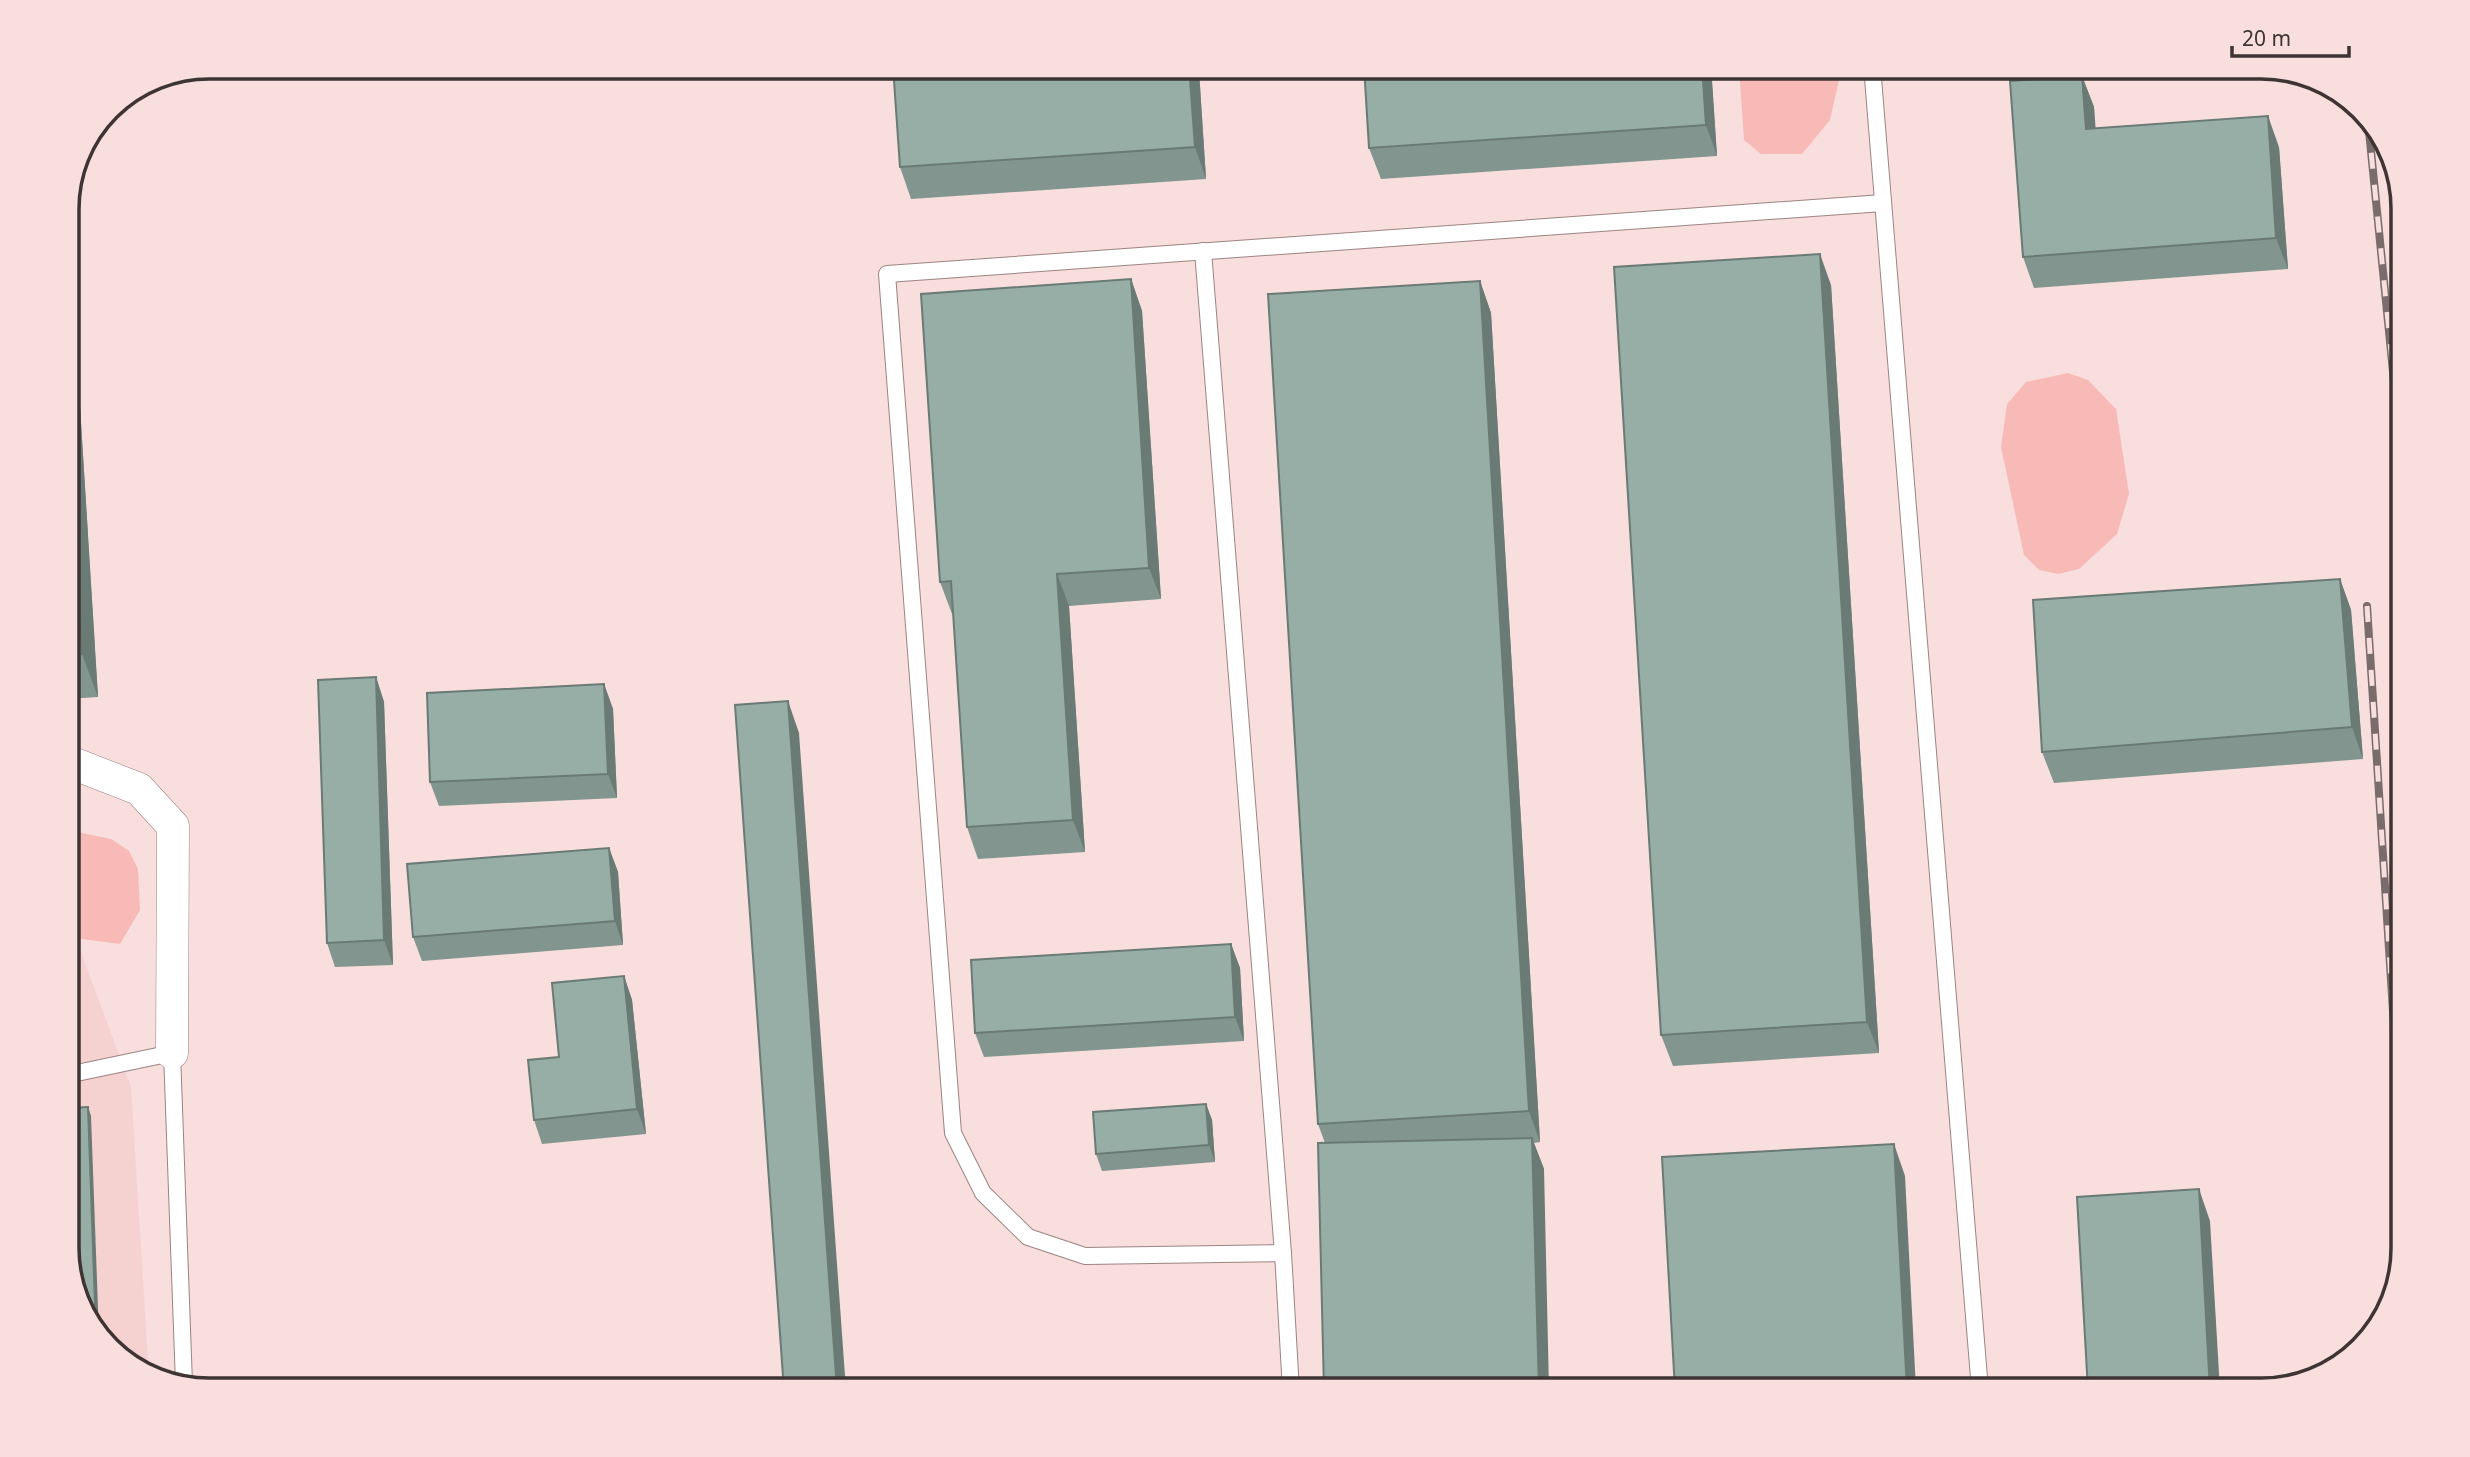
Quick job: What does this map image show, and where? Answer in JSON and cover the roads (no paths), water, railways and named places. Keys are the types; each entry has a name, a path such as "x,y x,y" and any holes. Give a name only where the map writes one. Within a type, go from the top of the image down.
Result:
{"street":[{"path":"79,766 139,789 173,826 172,1053"}],"lane":[{"path":"1873,79 1979,1378"},
{"path":"1283,1253 1085,1256 1028,1237 983,1193 953,1133 887,274 1883,203"},
{"path":"1203,251 1283,1253 1290,1378"},
{"path":"79,1072 172,1053 184,1376"}],"railway":[{"path":"2370,138 2391,352"},
{"path":"2367,606 2391,980"}]}
